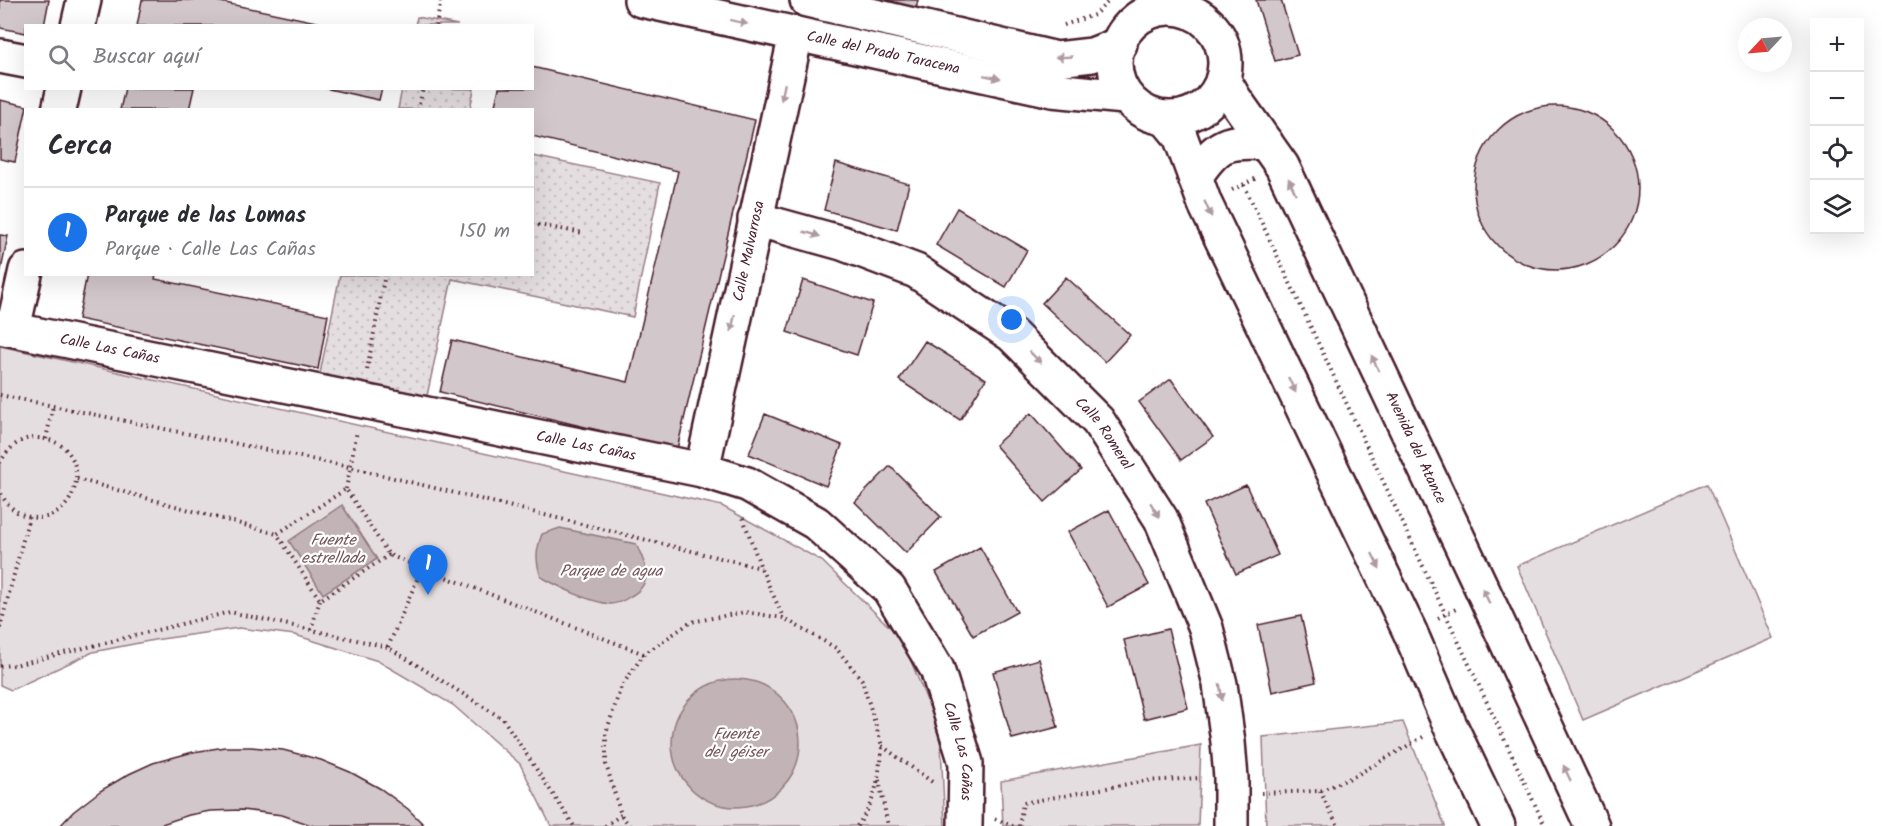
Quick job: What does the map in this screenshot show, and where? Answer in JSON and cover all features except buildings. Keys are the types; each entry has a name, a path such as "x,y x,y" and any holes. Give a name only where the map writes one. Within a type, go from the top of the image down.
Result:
{"street":[{"path":"78,24 84,0"},
{"name":"Calle del Prado Taracena","path":"641,0 1052,90 1125,97"},
{"path":"807,0 1058,59 1092,55 1133,21 1149,11 1178,7 1195,12 1204,10 1218,32 1226,51 1223,79 1214,96 1185,116 1166,119 1150,116 1136,109 1125,97 1117,80 1115,62 1133,21"},
{"name":"Calle Malvarrosa","path":"702,470 796,34"},
{"path":"0,56 24,61"},
{"name":"Avenida del Atance","path":"1223,79 1274,154 1485,594 1592,826"},
{"path":"59,108 64,90"},
{"path":"1166,119 1180,135 1200,190 1410,632 1449,723 1498,826"},
{"path":"1200,190 1209,156 1223,146 1239,141 1274,154"},
{"name":"Calle Romeral","path":"755,219 842,243 915,271 1012,335 1098,421 1161,519 1206,628 1220,684 1228,742 1231,826"},
{"path":"6,328 24,276"},
{"name":"Calle Las Cañas","path":"6,328 702,470 747,484 816,523 889,589 937,669 966,763 965,826"},
{"path":"1468,762 1483,826"}],"path":[{"path":"436,24 441,0"},
{"path":"418,108 423,90"},
{"path":"1200,190 1244,185 1274,154"},
{"path":"1244,185 1545,826"},
{"path":"534,224 584,233"},
{"path":"385,276 346,489 389,555 644,654"},
{"path":"0,395 349,467 760,568"},
{"path":"46,439 52,406"},
{"path":"0,463 6,452 17,443 31,438 46,439 59,444 69,453 75,466 77,479 73,496 63,509 47,517 29,517 14,511 0,491"},
{"path":"77,479 277,534 320,600"},
{"path":"277,534 346,489"},
{"path":"0,628 29,517"},
{"path":"743,518 760,568 783,618"},
{"path":"311,630 320,600 389,555"},
{"path":"388,647 422,568"},
{"path":"1410,632 1485,594"},
{"path":"0,666 15,665 230,612 388,647 502,719 574,826"},
{"path":"630,826 621,814 606,764 606,733 621,687 644,654 691,622 745,612 783,618 836,648 862,680 882,746 881,764"},
{"path":"1255,792 1320,791 1355,776 1449,723"},
{"path":"857,826 868,812 879,779 882,746"},
{"path":"1019,826 1023,803 1145,781 1212,778"},
{"path":"879,779 888,826"},
{"path":"1320,791 1338,826"},
{"path":"605,826 621,814"}],"shaded area":[{"path":"417,17 453,24 415,24"},
{"path":"402,90 474,90 470,108 398,108"},
{"path":"534,156 660,183 633,317 452,279 424,410 317,388 340,276 534,276"},
{"path":"0,346 722,506 822,561 902,639 934,718 941,745 945,826 551,826 520,764 453,705 378,661 295,635 239,628 154,640 93,652 11,690 0,685"},
{"path":"1707,484 1773,638 1583,720 1517,566"},
{"path":"1403,722 1445,826 1266,826 1263,737"},
{"path":"1201,745 1198,826 1003,826 1001,781"}],"water":[{"name":"Fuente estrellada","path":"342,505 377,559 323,594 289,541"},
{"name":"Parque de agua","path":"560,528 636,544 646,572 646,579 639,591 619,603 601,603 541,577 537,555 542,534"},
{"name":"Fuente del géiser","path":"736,679 760,684 781,698 795,719 800,743 795,767 781,788 760,802 736,807 712,802 691,788 677,767 672,743 677,719 691,698 712,684"}],"place":[{"name":"Parque de las Lomas","path":"428,595"}]}
